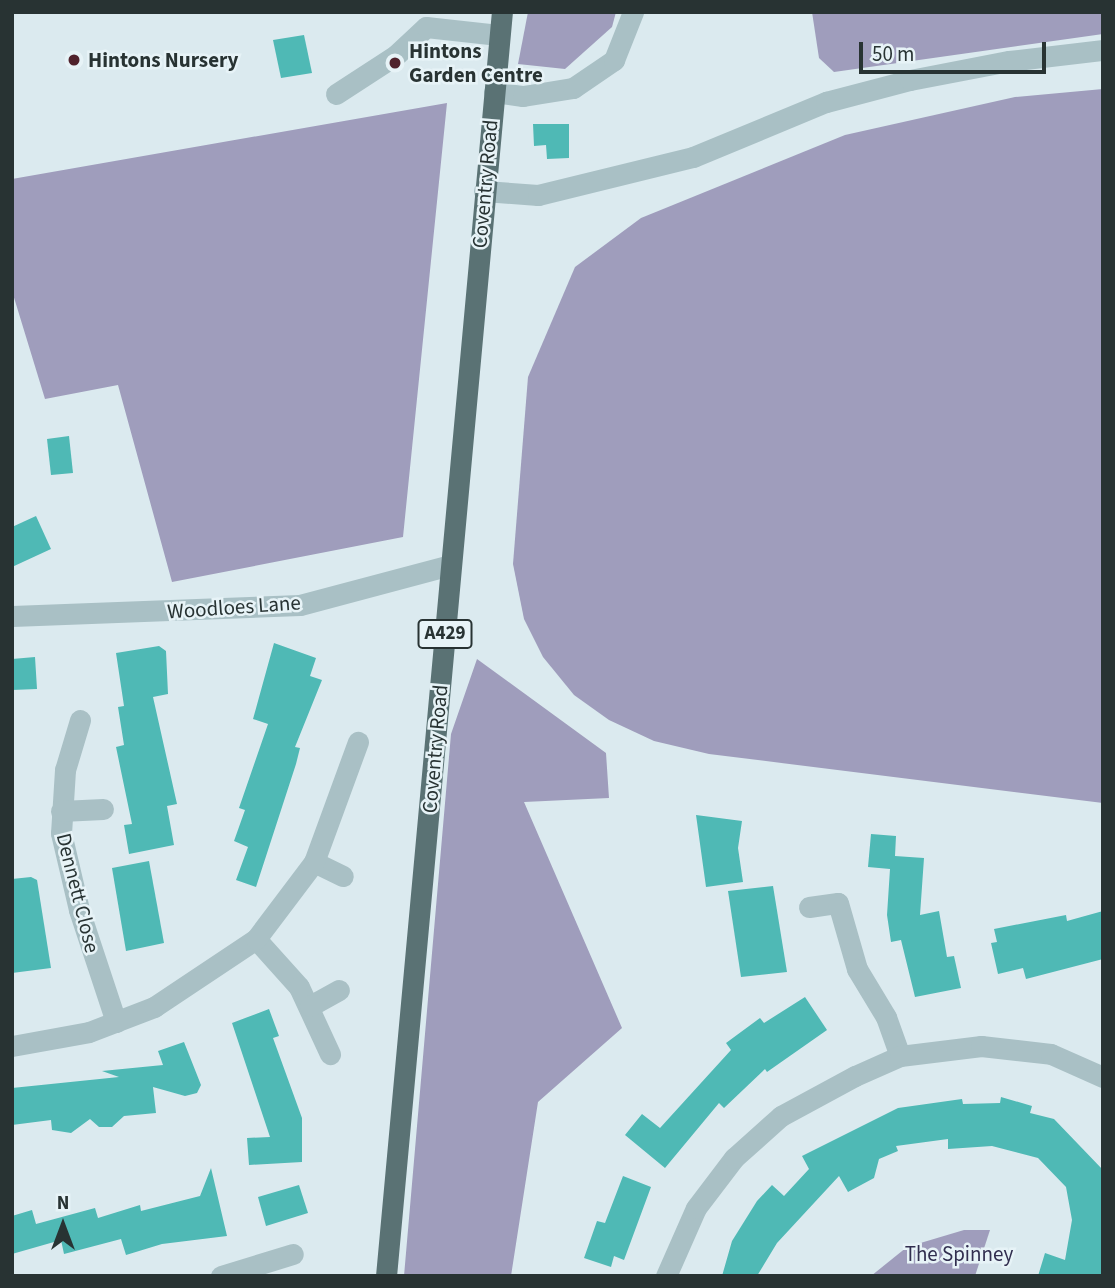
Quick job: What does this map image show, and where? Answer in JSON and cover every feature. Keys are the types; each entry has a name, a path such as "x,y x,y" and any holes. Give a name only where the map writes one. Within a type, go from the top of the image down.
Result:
{"main road":[{"name":"Coventry Road","path":"386,1276 502,12"}],"street":[{"path":"494,92 523,96 573,88 614,60 633,12"},
{"path":"336,94 396,55 426,27 499,35"},
{"path":"484,191 538,195 693,157 826,102 910,80 1009,61 1103,50"},
{"name":"Woodloes Lane","path":"12,616 300,604 450,565"},
{"name":"Dennett Close","path":"80,720 65,770 61,811 79,910 116,1022"},
{"path":"12,1046 64,1038 116,1022 180,992 256,939 314,862 358,742"},
{"path":"61,811 103,809"},
{"path":"314,862 343,876"},
{"path":"809,908 838,903 857,969 886,1017 900,1056"},
{"path":"256,939 310,1006 330,1054"},
{"path":"310,1006 339,990"},
{"path":"666,1276 696,1208 759,1134 810,1097 900,1056 958,1048 1012,1047 1069,1059 1103,1077"},
{"path":"221,1276 293,1254"}],"green space":[{"path":"528,12 616,12 612,27 565,69 518,64"},
{"path":"812,12 1103,12 1103,34 834,72 819,58"},
{"path":"1103,89 1103,803 709,754 654,741 609,720 574,695 543,657 524,619 513,564 528,377 575,267 641,218 845,135 1015,97"},
{"path":"447,103 403,537 172,582 118,385 45,399 12,291 12,179"},
{"path":"477,659 606,753 609,798 524,802 622,1028 538,1102 511,1276 404,1276 451,734"},
{"name":"The Spinney","path":"964,1230 990,1230 975,1276 871,1276 907,1247"}],"building":[{"path":"304,35 312,73 281,78 273,40"},
{"path":"533,124 569,124 569,158 547,159 546,145 534,146"},
{"path":"69,436 73,473 51,475 47,439"},
{"path":"36,516 51,549 12,567 12,527"},
{"path":"274,643 316,658 310,676 322,680 295,747 300,748 296,764 256,887 236,880 248,847 234,841 245,810 239,808 268,724 253,719"},
{"path":"159,646 166,651 168,694 153,697 177,804 167,806 174,845 129,854 124,825 132,824 116,747 124,745 118,707 124,706 116,653"},
{"path":"35,657 37,689 12,690 12,659"},
{"path":"696,815 742,821 738,848 743,882 706,887"},
{"path":"871,834 896,836 895,856 924,858 920,915 939,911 947,957 954,956 961,988 915,997 901,940 891,942 887,915 890,869 868,867"},
{"path":"149,861 164,943 126,951 112,868"},
{"path":"31,877 37,880 51,968 12,973 12,879"},
{"path":"773,886 787,972 741,977 728,891"},
{"path":"1103,911 1103,959 1026,979 1023,968 998,974 991,943 997,942 994,929 1066,915 1067,921"},
{"path":"805,997 827,1030 767,1072 765,1069 724,1108 719,1103 665,1168 625,1135 642,1114 660,1128 731,1050 726,1043 760,1018 764,1023"},
{"path":"269,1009 279,1036 273,1038 302,1118 302,1162 249,1165 247,1138 270,1137 232,1023"},
{"path":"184,1042 201,1085 197,1093 185,1096 153,1087 156,1113 124,1116 112,1127 99,1127 90,1119 71,1133 52,1130 51,1120 12,1125 12,1088 119,1077 102,1071 163,1065 158,1051"},
{"path":"1001,1097 1032,1106 1030,1113 1054,1119 1103,1170 1101,1276 1038,1276 1045,1253 1065,1260 1072,1220 1066,1187 1038,1158 992,1146 948,1149 948,1139 896,1146 898,1151 879,1159 874,1178 848,1192 839,1176 777,1243 757,1276 722,1276 732,1241 757,1201 772,1185 784,1196 809,1169 802,1156 898,1108 962,1099 963,1104 1000,1103"},
{"path":"211,1168 227,1236 162,1244 126,1255 121,1239 64,1254 61,1240 12,1254 12,1216 32,1210 36,1224 95,1208 98,1218 140,1205 141,1211 200,1196"},
{"path":"623,1176 651,1187 624,1260 614,1256 611,1267 584,1258 597,1221 605,1223"},
{"path":"299,1185 308,1213 266,1226 258,1197"}],"place":[{"name":"Hintons Nursery","path":"74,60"},
{"name":"Hintons Garden Centre","path":"395,63"}]}
